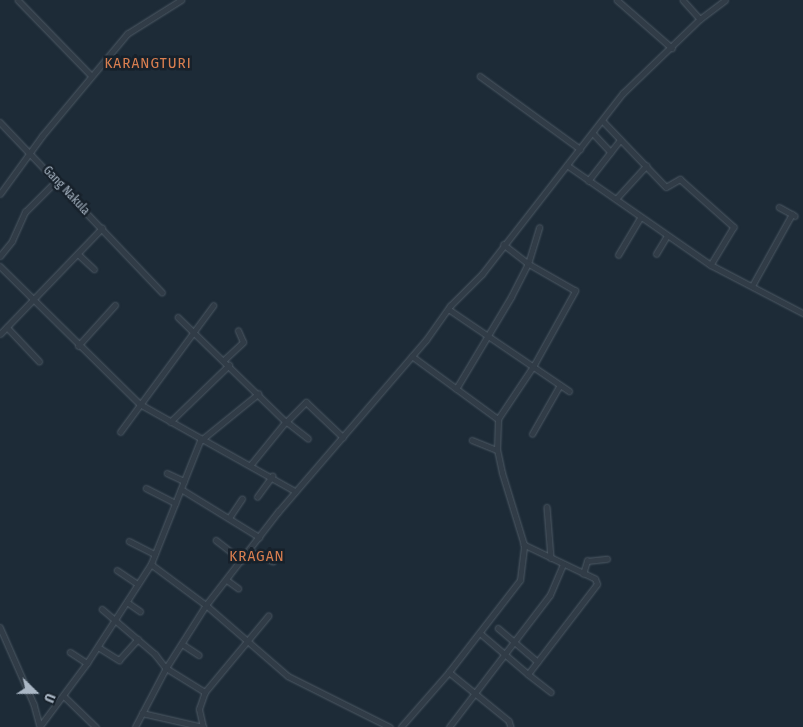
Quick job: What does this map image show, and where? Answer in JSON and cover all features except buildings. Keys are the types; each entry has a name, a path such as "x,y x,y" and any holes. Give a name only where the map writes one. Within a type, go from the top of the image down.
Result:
{"street":[{"path":"18,0 91,75"},
{"path":"0,194 91,75 127,34 181,0"},
{"path":"617,0 672,48"},
{"path":"683,0 700,19"},
{"path":"135,727 166,668 206,605 295,491 412,356 504,245 623,93 672,48 700,19 725,0"},
{"path":"480,76 580,149"},
{"path":"602,121 667,188 680,179 734,227 711,265"},
{"name":"Gang Nakula","path":"0,122 162,292"},
{"path":"593,133 611,152"},
{"path":"588,181 620,140"},
{"path":"567,165 640,218 711,265 803,313"},
{"path":"616,199 646,166"},
{"path":"0,256 12,241 25,212 56,181"},
{"path":"752,286 794,215 779,207"},
{"path":"618,255 640,218"},
{"path":"0,334 102,228"},
{"path":"456,389 528,264 539,228"},
{"path":"656,254 667,236"},
{"path":"401,727 449,672 520,580 524,545 497,450 498,419 534,364 575,290 528,264 504,245"},
{"path":"78,254 94,269"},
{"path":"0,266 78,346 140,404 170,422 204,437 295,491"},
{"path":"78,346 115,305"},
{"path":"120,432 213,306"},
{"path":"450,310 534,364 569,391"},
{"path":"178,317 192,333 224,360 286,422 308,439"},
{"path":"7,327 39,360"},
{"path":"224,360 243,342 238,331"},
{"path":"412,356 498,419"},
{"path":"170,422 229,365"},
{"path":"532,434 560,385"},
{"path":"40,726 64,696 98,647 151,564 184,481 204,437 258,394"},
{"path":"252,464 286,422 307,402 343,437"},
{"path":"472,440 497,450"},
{"path":"166,473 184,481"},
{"path":"257,497 272,476"},
{"path":"146,488 175,503"},
{"path":"181,489 259,537"},
{"path":"229,518 242,499"},
{"path":"547,507 550,558"},
{"path":"216,540 242,560"},
{"path":"129,541 155,554"},
{"path":"524,545 595,579 597,586 528,674"},
{"path":"249,551 273,561"},
{"path":"583,574 587,561 607,559"},
{"path":"151,564 206,605 292,678 390,727"},
{"path":"449,727 554,590 563,565"},
{"path":"116,570 138,584"},
{"path":"227,580 238,588"},
{"path":"127,602 140,611"},
{"path":"102,608 138,639 166,668 205,692"},
{"path":"142,713 203,726 199,709 205,692 268,616"},
{"path":"0,627 34,704 40,726"},
{"path":"498,628 538,662"},
{"path":"480,633 551,692"},
{"path":"98,647 119,660 138,639"},
{"path":"182,644 199,655"},
{"path":"70,652 87,663"},
{"path":"449,672 509,721 511,727"},
{"path":"64,696 96,727"}],"district":[{"name":"KARANGTURI","path":"148,64"},
{"name":"KRAGAN","path":"257,557"}]}
